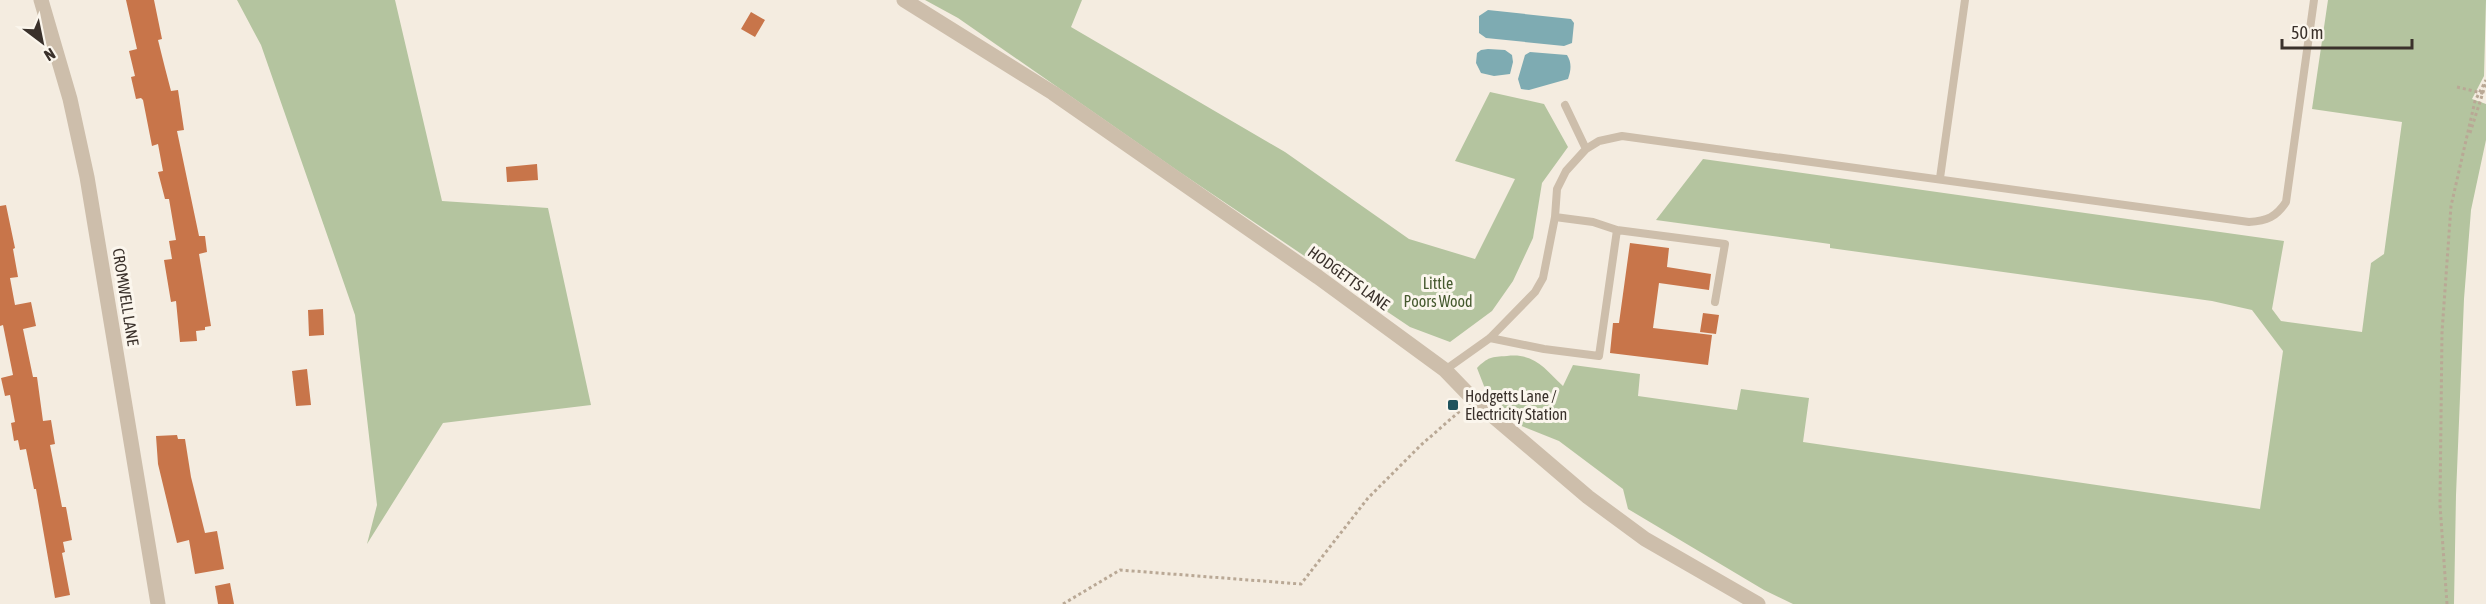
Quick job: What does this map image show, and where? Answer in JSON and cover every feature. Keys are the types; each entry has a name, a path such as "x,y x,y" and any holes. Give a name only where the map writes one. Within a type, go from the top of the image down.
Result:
{"street":[{"name":"CROMWELL LANE","path":"41,0 70,99 87,177 158,604"},
{"name":"HODGETTS LANE","path":"904,0 1053,93 1318,277 1445,370 1473,399 1588,497 1636,532 1758,604"}],"lane":[{"path":"1940,178 1965,0"},
{"path":"1445,370 1490,338 1521,308 1543,278 1555,217 1557,189 1566,171 1586,149 1599,141 1622,136 2249,222 2268,220 2279,212 2286,202 2314,0"},
{"path":"1565,105 1586,149"},
{"path":"1555,217 1593,222 1617,230 1725,244 1714,302"},
{"path":"1490,338 1544,349 1599,356 1617,230"}],"path":[{"path":"2447,604 2440,506 2442,332 2451,206 2475,101 2483,92 2486,81"},
{"path":"2457,87 2483,92"},
{"path":"1063,604 1120,570 1301,584 1368,498 1421,445 1473,399"}],"green space":[{"path":"237,0 395,0 442,201 548,208 591,405 443,423 367,544 377,505 355,315 261,45"},
{"name":"Little Poors Wood","path":"925,0 1082,0 1071,27 1285,152 1409,239 1475,259 1515,179 1455,161 1490,92 1544,104 1568,147 1542,183 1533,238 1513,281 1492,311 1450,342 1410,327 1178,171 958,18"},
{"path":"2328,0 2486,0 2484,76 2472,99 2486,104 2486,140 2471,210 2464,299 2454,604 1793,604 1764,590 1628,509 1623,489 1559,441 1519,425 1484,386 1477,368 1481,364 1493,357 1517,356 1532,359 1563,386 1573,365 1640,374 1638,396 1737,410 1741,389 1809,398 1803,442 2260,509 2283,351 2252,310 2212,301 1830,248 1830,244 1656,220 1703,159 2284,241 2272,309 2281,321 2362,332 2371,263 2384,254 2402,122 2312,109"}],"water":[{"path":"1488,10 1571,19 1574,23 1572,43 1564,46 1486,38 1479,33 1479,16"},
{"path":"1488,49 1505,50 1512,55 1510,74 1494,76 1481,73 1476,63 1477,53"},
{"path":"1530,52 1567,55 1570,61 1568,79 1529,90 1521,89 1518,79 1525,55"}],"building":[{"path":"126,0 154,0 162,39 158,40 171,91 178,90 184,130 177,131 199,236 205,236 207,252 199,254 211,326 205,327 205,330 196,331 197,341 180,342 176,301 171,302 164,260 172,259 169,241 176,240 169,199 165,199 158,172 163,171 158,144 152,146 143,100 136,99 131,77 135,76 129,51 137,49"},
{"path":"751,12 765,20 755,37 741,29"},
{"path":"537,164 538,180 507,182 506,167"},
{"path":"6,205 15,248 13,249 18,277 10,278 15,305 31,302 36,326 23,329 33,377 37,377 43,421 51,420 55,444 50,445 62,507 66,507 72,540 63,542 65,552 62,553 70,595 55,598 36,489 34,489 26,449 20,450 18,440 14,441 11,423 15,422 10,395 5,396 1,378 13,375 3,325 0,326 0,206"},
{"path":"1630,243 1669,248 1667,267 1711,274 1709,290 1659,283 1653,328 1712,335 1708,365 1610,353 1613,323 1619,323"},
{"path":"323,309 324,335 309,336 308,310"},
{"path":"1703,313 1719,315 1716,334 1700,332"},
{"path":"307,369 311,405 296,406 292,371"},
{"path":"177,435 178,439 185,439 191,477 205,533 217,531 224,569 195,574 189,540 177,543 158,464 156,436"},
{"path":"230,583 234,604 218,604 215,586"}],"place":[{"name":"Hodgetts Lane / Electricity Station","path":"1453,405"}]}
